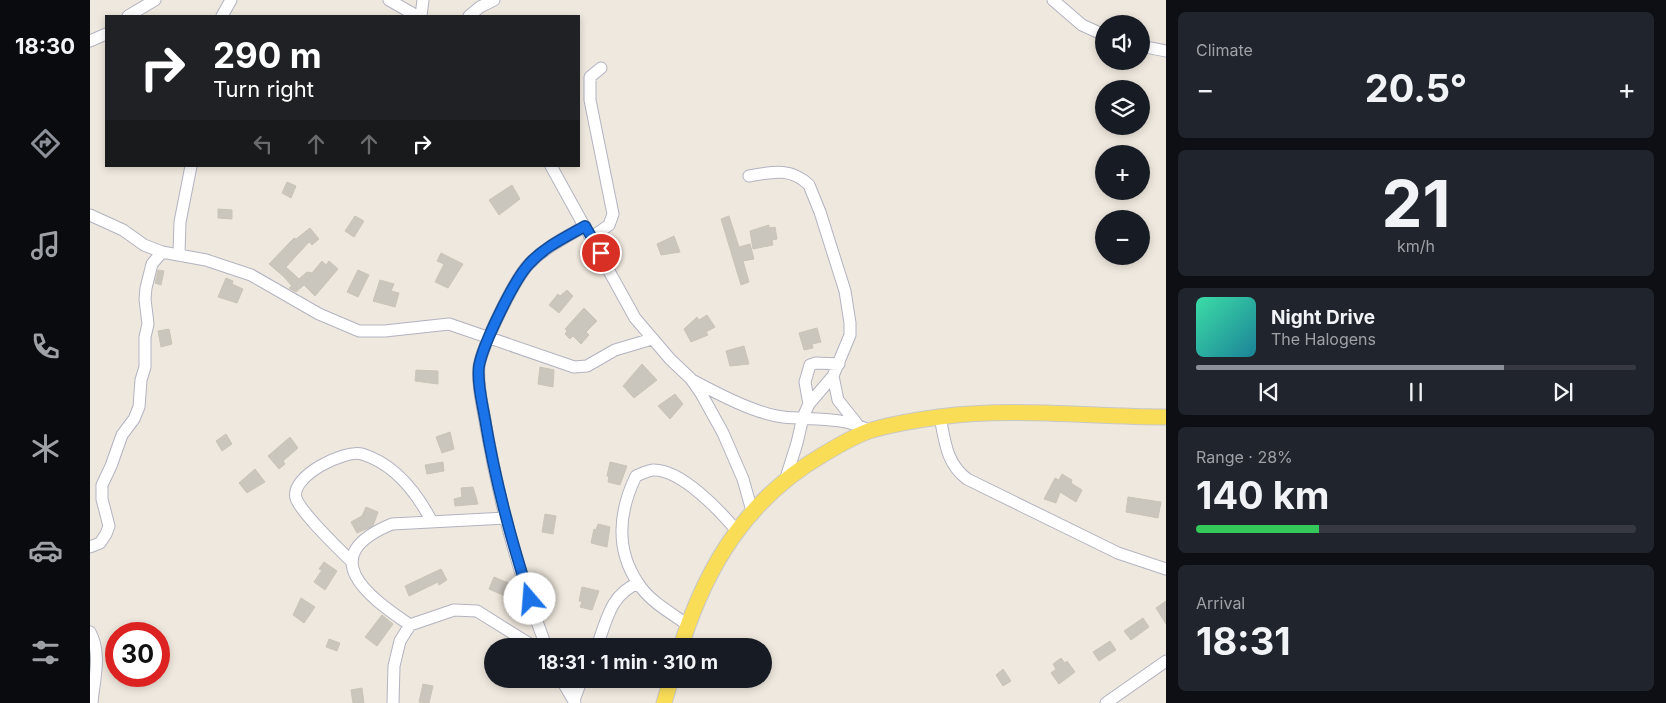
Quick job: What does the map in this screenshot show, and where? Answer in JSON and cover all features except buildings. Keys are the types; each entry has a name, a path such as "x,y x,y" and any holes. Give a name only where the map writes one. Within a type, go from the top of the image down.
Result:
{"main road":[{"path":"684,638 707,579 752,511 785,481 820,456 870,431 940,416 1020,413 1166,417"},
{"path":"664,703 668,688"}],"street":[{"path":"130,15 155,0"},
{"path":"223,15 231,0"},
{"path":"389,0 415,15"},
{"path":"421,15 423,0"},
{"path":"470,15 480,6 494,0"},
{"path":"1053,0 1082,24 1095,30"},
{"path":"90,41 105,34"},
{"path":"1150,47 1166,50"},
{"path":"592,236 609,225 613,214 590,100 590,77 601,68"},
{"path":"179,253 180,222 191,167"},
{"path":"552,167 592,236 623,297 652,339 691,379 722,433 743,479 752,511"},
{"path":"749,176 789,172 800,176 809,185 820,212 846,299 850,336 833,376 809,404 803,417 798,443 785,481"},
{"path":"90,215 123,230 144,245 162,252 179,253 252,275 324,317 359,331 385,332 450,324 574,367 587,366 614,350 652,339"},
{"path":"544,638 498,491 481,395 479,366 510,295 528,264 541,253 585,226"},
{"path":"90,548 100,543 109,526 103,505 102,485 122,434 134,420 138,407 141,380 145,366 145,337 148,324 145,299 146,288 152,264 162,252"},
{"path":"809,404 805,382 810,365 824,363 839,364"},
{"path":"833,376 838,400 856,424"},
{"path":"691,379 762,411 782,417 803,417 856,424 870,431"},
{"path":"940,416 951,461 955,470 967,479 1118,553 1166,569"},
{"path":"410,625 380,605 356,578 351,561 314,522 297,500 295,494 303,478 348,453 364,455 403,480 419,498 432,522"},
{"path":"688,625 656,601 638,583 626,558 621,539 623,513 636,476 654,470 685,482 714,506 737,531"},
{"path":"351,561 356,549 377,530 392,524 506,518"},
{"path":"600,638 613,602 627,588 638,583"},
{"path":"392,703 394,666 400,641 410,625 454,610 477,611 520,638"},
{"path":"90,632 96,646 97,660 92,703"},
{"path":"1106,703 1166,661"},
{"path":"567,688 575,701"},
{"path":"575,701 579,688"}],"route":[{"path":"530,599 498,491 481,395 479,366 494,324 528,264 541,253 585,226 601,253"}]}
